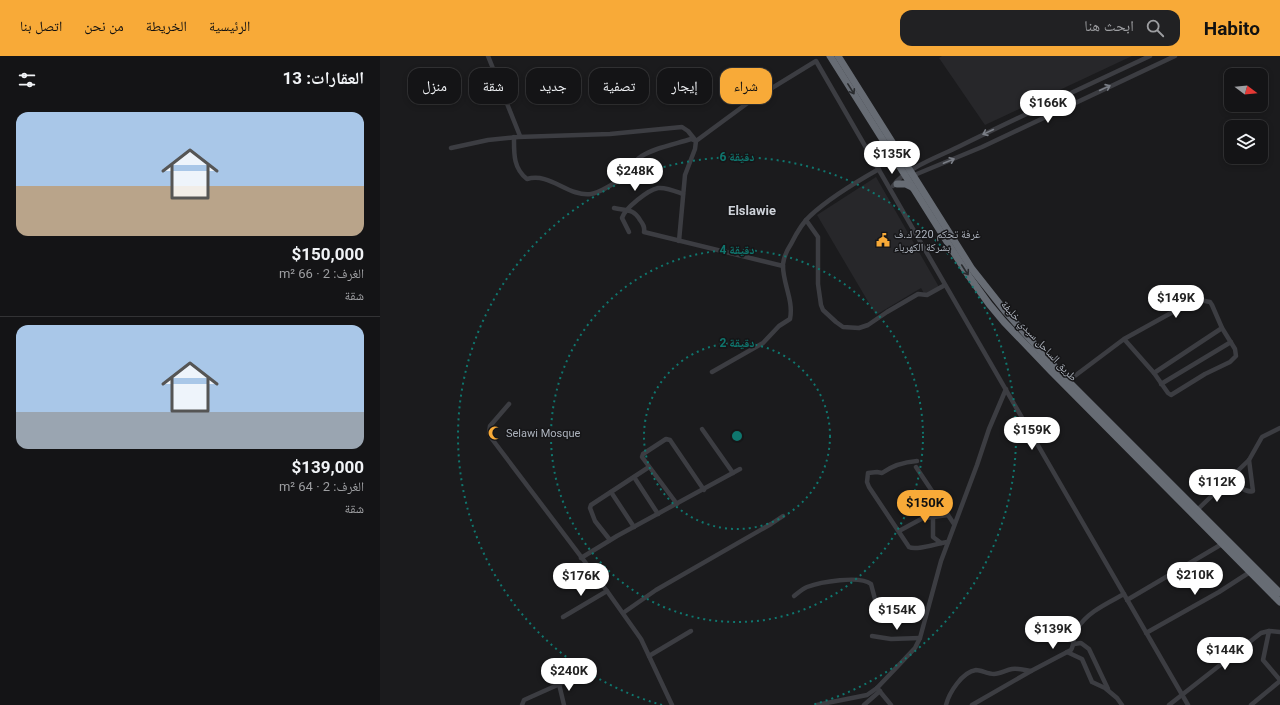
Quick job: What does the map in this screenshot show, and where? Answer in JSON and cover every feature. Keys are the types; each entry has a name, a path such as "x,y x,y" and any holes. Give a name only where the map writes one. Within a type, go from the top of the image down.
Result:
{"highway":[{"name":"طريق الساحل سيدي خليفة","path":"830,56 907,173 912,187 968,275 989,304 1004,322 1051,371 1280,602"},
{"path":"838,56 907,173 972,269 1006,312 1068,381 1280,593"},
{"path":"894,185 907,173"},
{"path":"894,185 906,184 912,187"}],"street":[{"path":"488,56 520,136"},
{"path":"894,185 907,173 979,136 1150,56"},
{"path":"907,173 982,147 1174,56"},
{"path":"696,141 749,102 816,61 879,169 894,185 945,284 1188,705"},
{"path":"451,148 488,140 520,136 610,134 679,126 688,131 696,141 695,149 685,175 679,241"},
{"path":"514,137 515,159 520,173 527,179 531,178 549,181 580,194 592,194 608,186 623,177 640,158 660,148 691,139 696,141"},
{"path":"712,372 763,343 779,326 790,318 789,291 783,266 784,256 787,250 806,220 824,204 879,169"},
{"path":"629,232 622,218 627,210 642,196 657,188 665,188 683,194"},
{"path":"614,208 632,211 637,214 645,228 644,232 783,266"},
{"path":"806,220 818,237 818,284 821,305 823,310 843,327 859,328 868,325 918,294 927,295 945,284"},
{"path":"1068,381 1124,339 1171,313 1200,300 1210,302 1212,305 1222,328 1236,352 1236,356 1230,362 1205,374 1172,395 1168,393 1154,373 1124,339"},
{"path":"1154,373 1222,328"},
{"path":"1161,384 1231,342"},
{"path":"864,705 915,648 920,638 954,524 989,429 1006,389"},
{"path":"509,404 490,426 489,433 492,439 607,591 641,639 672,705"},
{"path":"1197,510 1249,460 1262,437 1280,428"},
{"path":"702,429 733,473"},
{"path":"677,504 642,456 666,439 668,439 704,490"},
{"path":"1225,484 1233,483 1247,491 1253,491 1249,460"},
{"path":"918,461 898,464 882,473 868,473 869,487 907,544 912,549 948,542"},
{"path":"610,540 595,520 590,508 591,505 649,467"},
{"path":"916,467 954,524"},
{"path":"581,558 610,540 740,469"},
{"path":"634,477 658,514"},
{"path":"611,492 634,527"},
{"path":"899,531 923,518 948,514"},
{"path":"623,613 656,590 783,516"},
{"path":"933,517 933,538 941,543"},
{"path":"1128,600 1222,544"},
{"path":"1146,632 1219,592 1250,572"},
{"path":"794,596 806,588 822,583 864,580 871,584 876,603 883,609 926,614"},
{"path":"563,617 607,591"},
{"path":"972,705 1071,650 1074,644 1076,630 1099,607 1124,594"},
{"path":"649,656 691,631"},
{"path":"1251,705 1280,680 1263,660 1269,631"},
{"path":"1169,705 1261,633 1269,631 1280,632"},
{"path":"872,636 891,639 920,638"},
{"path":"1074,644 1081,643 1090,649 1109,692"},
{"path":"1067,652 1082,659 1092,682 1109,692 1120,704"},
{"path":"946,705 949,695 956,684 972,671 977,670 992,674 1014,669 1031,671"},
{"path":"522,705 524,700 582,674"},
{"path":"559,684 564,705"},
{"path":"817,705 867,695 878,690"},
{"path":"878,690 891,705"}],"shaded area":[{"path":"942,56 1132,56 985,125 939,58"},
{"path":"876,177 939,287 925,295 921,288 876,315 817,215"}],"place":[{"name":"غرفة تحكم 220 ك.ف بشركة الكهرباء","path":"883,240"},
{"name":"Selawi Mosque","path":"495,433"}],"district":[{"name":"Elslawie","path":"752,210"}]}
